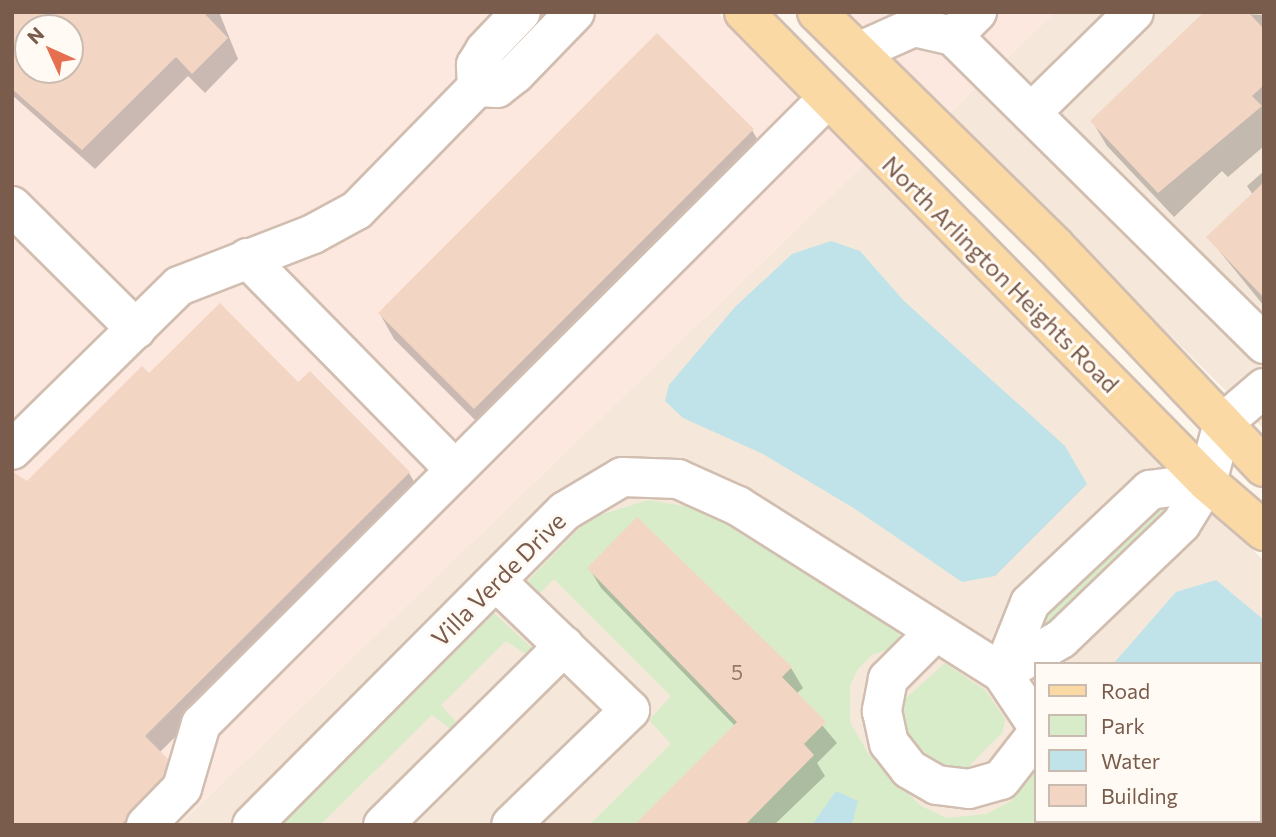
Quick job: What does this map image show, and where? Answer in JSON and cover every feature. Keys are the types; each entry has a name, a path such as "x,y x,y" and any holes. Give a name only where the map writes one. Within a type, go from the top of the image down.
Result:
{"main road":[{"name":"North Arlington Heights Road","path":"744,12 1207,482 1264,531"},
{"path":"817,12 1264,467"}],"street":[{"path":"12,450 179,286 357,210 477,87 476,65 485,50 521,12"},
{"path":"477,87 497,88 515,74 575,12"},
{"path":"1031,114 1134,12"},
{"path":"858,52 914,27 965,24 1031,114 1264,344"},
{"path":"146,825 182,789 201,724 828,98"},
{"path":"12,206 136,328"},
{"path":"247,258 455,470"},
{"path":"1002,673 1061,639 1181,524 1207,482 1223,423 1264,387"},
{"name":"Villa Verde Drive","path":"252,825 565,511 622,477 678,479 738,506 933,634 1002,673 1034,721"},
{"path":"496,581 630,710 510,825"},
{"path":"933,634 888,679 882,711 889,743 909,769 937,785 969,789 1001,780 1034,739"},
{"path":"383,825 564,646"}],"shaded area":[{"path":"12,12 717,12 865,163 179,825 12,825"},
{"path":"843,12 1055,12 948,114"},
{"path":"1055,12 1264,12 1264,429 948,114"},
{"path":"865,163 1264,561 1264,825 179,825"}],"green space":[{"path":"648,500 703,509 890,620 904,644 872,655 858,669 850,686 850,722 869,755 921,806 947,818 986,814 1012,801 1010,793 1034,768 1034,823 1074,825 589,825 671,744 649,720 671,696 554,579 534,599 525,584 588,519"},
{"path":"1154,506 1166,507 1167,514 1046,635 1036,623"},
{"path":"494,613 532,648 530,657 506,641 441,705 456,722 453,731 432,715 320,825 282,825"},
{"path":"945,663 986,691 1005,719 1003,732 965,770 940,768 898,725 896,707"}],"water":[{"path":"831,241 860,251 904,301 1065,446 1087,484 995,576 962,582 852,507 761,453 683,418 665,401 669,385 735,307 792,254"},
{"path":"1216,580 1264,620 1264,825 1165,825 1262,823 1262,662 1115,662 1176,592"},
{"path":"836,791 858,801 852,825 812,825"}],"building":[{"path":"12,12 203,12 228,38 192,74 176,57 82,150 12,89"},
{"path":"1204,12 1248,12 1264,29 1264,85 1252,96 1262,106 1158,193 1090,121"},
{"path":"657,33 754,129 474,409 378,313"},
{"path":"1264,182 1264,298 1206,237"},
{"path":"220,303 298,382 310,371 410,472 145,736 168,759 163,777 121,825 12,825 12,471 27,481 142,366 149,373"},
{"path":"637,517 792,667 782,677 826,722 804,744 814,755 745,825 634,825 737,722 587,568"}]}
